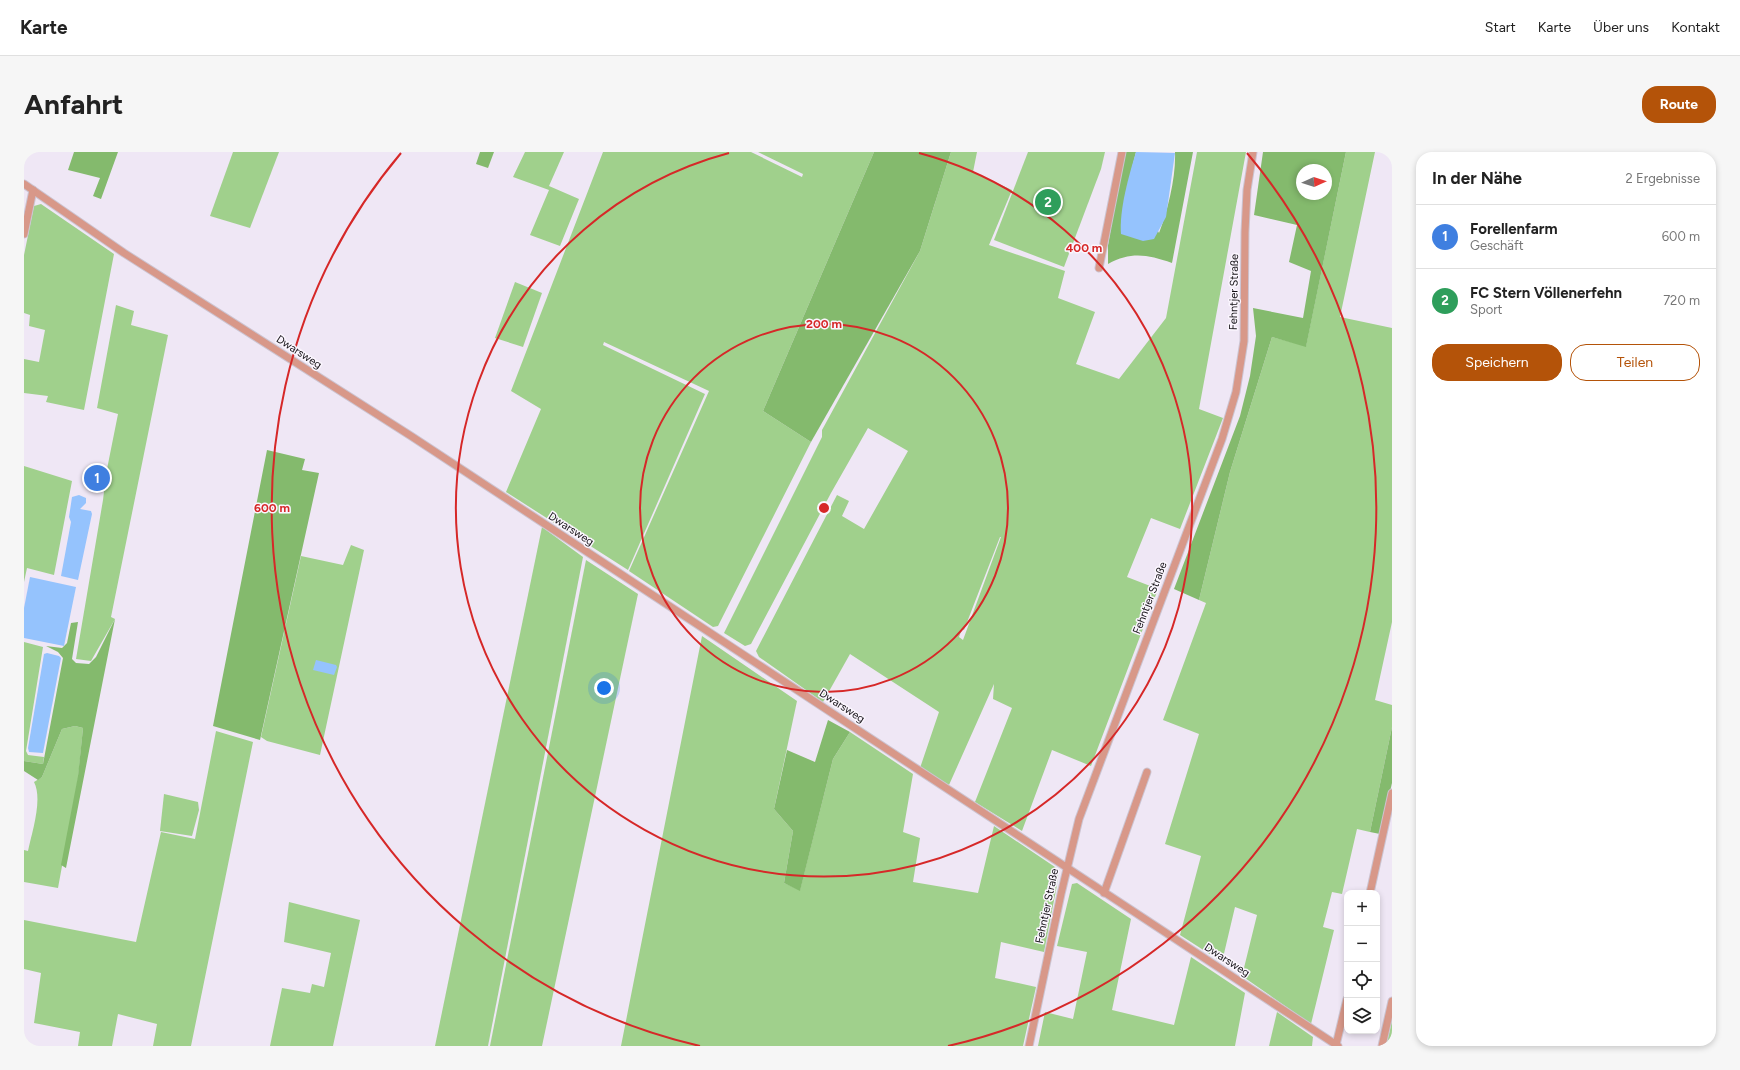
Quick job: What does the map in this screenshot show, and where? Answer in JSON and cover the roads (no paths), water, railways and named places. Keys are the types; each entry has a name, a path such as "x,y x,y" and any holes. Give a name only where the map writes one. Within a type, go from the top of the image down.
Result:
{"street":[{"path":"1099,268 1122,152"},
{"name":"Fehntjer Straße","path":"1029,1046 1067,868 1088,795 1217,451 1233,404 1244,341 1246,225 1249,178 1253,152"},
{"name":"Dwarsweg","path":"24,184 124,253 411,436 1337,1046"},
{"path":"24,234 33,190"},
{"path":"1104,893 1147,772"},
{"path":"1371,890 1392,793"},
{"path":"1382,1046 1392,1001"},
{"path":"1337,1046 1344,1013"}],"water":[{"path":"1136,152 1175,153 1166,217 1154,239 1143,241 1121,234 1123,204"},
{"path":"79,495 86,498 86,503 80,509 91,511 92,514 78,580 61,576 71,522 69,517 72,497"},
{"path":"30,577 76,587 64,646 24,638 24,608"},
{"path":"47,653 59,656 61,658 43,753 29,752 28,748 44,654"},
{"path":"316,660 336,665 337,667 334,675 313,670"}],"place":[{"name":"FC Stern Völlenerfehn","path":"1048,202"},
{"name":"Forellenfarm","path":"97,478"}]}
